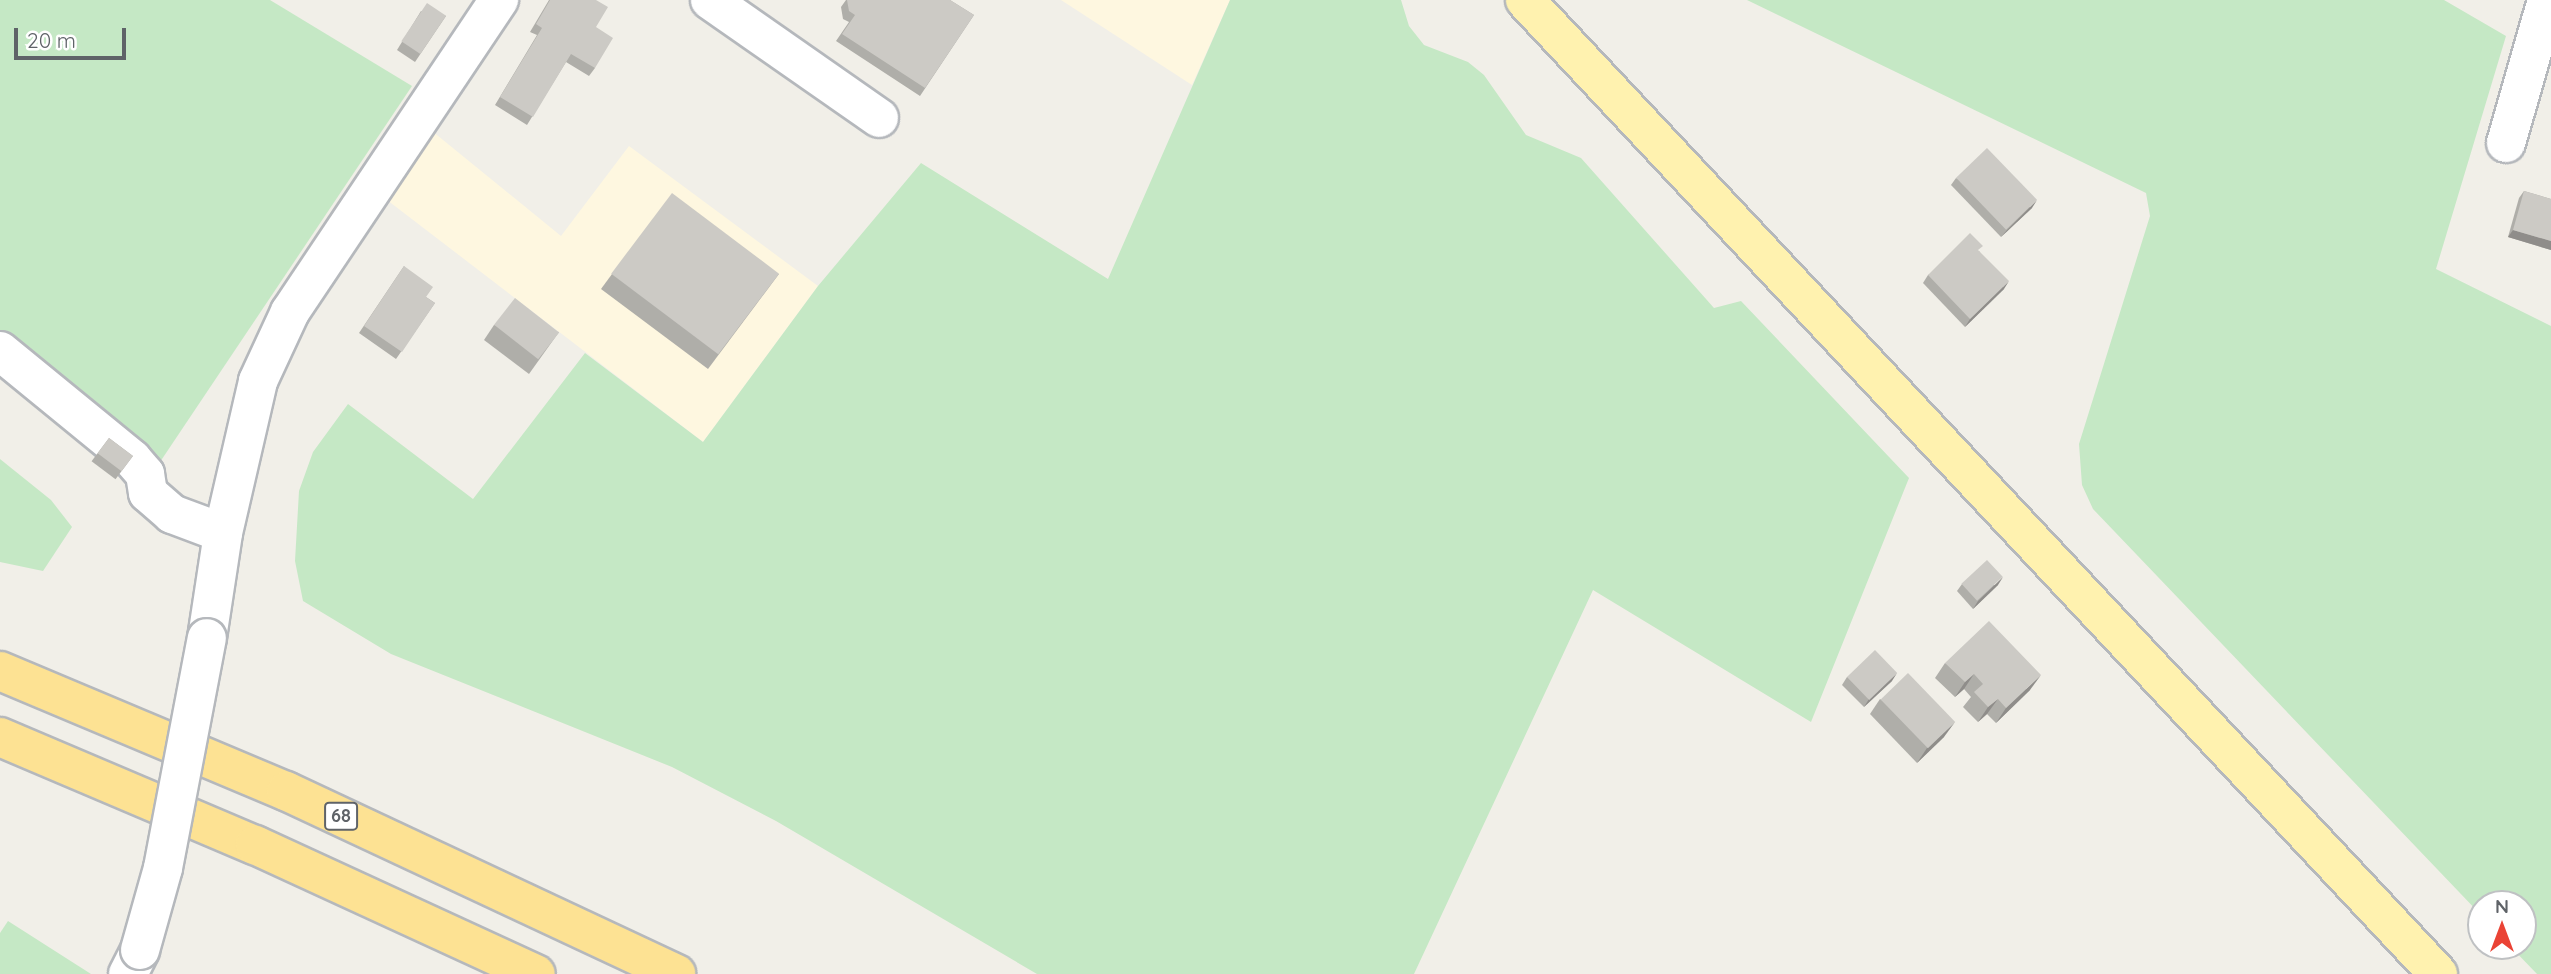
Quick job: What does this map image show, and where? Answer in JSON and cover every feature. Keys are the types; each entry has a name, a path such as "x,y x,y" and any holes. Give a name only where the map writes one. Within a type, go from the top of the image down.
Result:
{"highway":[{"name":"68","path":"0,671 286,791 676,974"},
{"path":"0,737 255,845 536,974"}],"main road":[{"path":"1525,0 2438,974"}],"street":[{"path":"134,962 163,868 207,638 223,533 258,380 290,312 499,0"},
{"path":"710,0 879,118"},
{"path":"2506,142 2547,0"},
{"path":"0,351 132,459 145,474 148,493 172,514 223,533"}],"shaded area":[{"path":"1061,0 1230,0 1192,85"},
{"path":"432,131 561,236 629,146 818,286 703,442 387,200"}],"green space":[{"path":"0,0 270,0 412,86 160,462 0,330"},
{"path":"1230,0 1401,0 1409,26 1424,45 1468,62 1484,75 1526,135 1581,158 1714,308 1741,301 1909,478 1811,722 1593,590 1414,974 1037,974 776,821 672,767 391,654 303,601 295,561 299,491 313,452 348,404 473,499 585,353 703,442 818,286 921,163 1108,279"},
{"path":"1747,0 2444,0 2506,36 2436,269 2551,326 2551,974 2537,974 2524,960 2537,960 2537,890 2467,890 2467,900 2093,509 2082,485 2079,444 2150,216 2146,193"},
{"path":"0,459 51,500 72,527 43,571 0,562"},
{"path":"8,921 91,974 0,974 0,933"}],"building":[{"path":"550,0 596,0 608,7 596,27 613,38 595,68 571,54 533,117 500,97 542,28 536,24"},
{"path":"847,0 950,0 974,15 925,88 842,34 855,15 849,11"},
{"path":"427,3 446,16 420,54 401,41"},
{"path":"1987,148 2037,200 2006,230 1956,178"},
{"path":"2524,191 2551,199 2551,241 2513,230"},
{"path":"672,193 779,274 718,354 611,274"},
{"path":"1970,233 1983,246 1978,250 2009,281 1970,319 1928,275"},
{"path":"404,266 433,287 426,297 435,303 402,352 364,326"},
{"path":"515,298 559,332 538,359 494,325"},
{"path":"109,438 133,456 122,471 98,453"},
{"path":"1987,560 2003,577 1977,601 1961,584"},
{"path":"1989,621 2041,675 2006,708 1998,699 1988,707 1974,692 1983,684 1974,674 1965,682 1945,663"},
{"path":"1875,650 1897,673 1869,700 1847,677"},
{"path":"1908,673 1955,722 1928,748 1881,699"}]}
